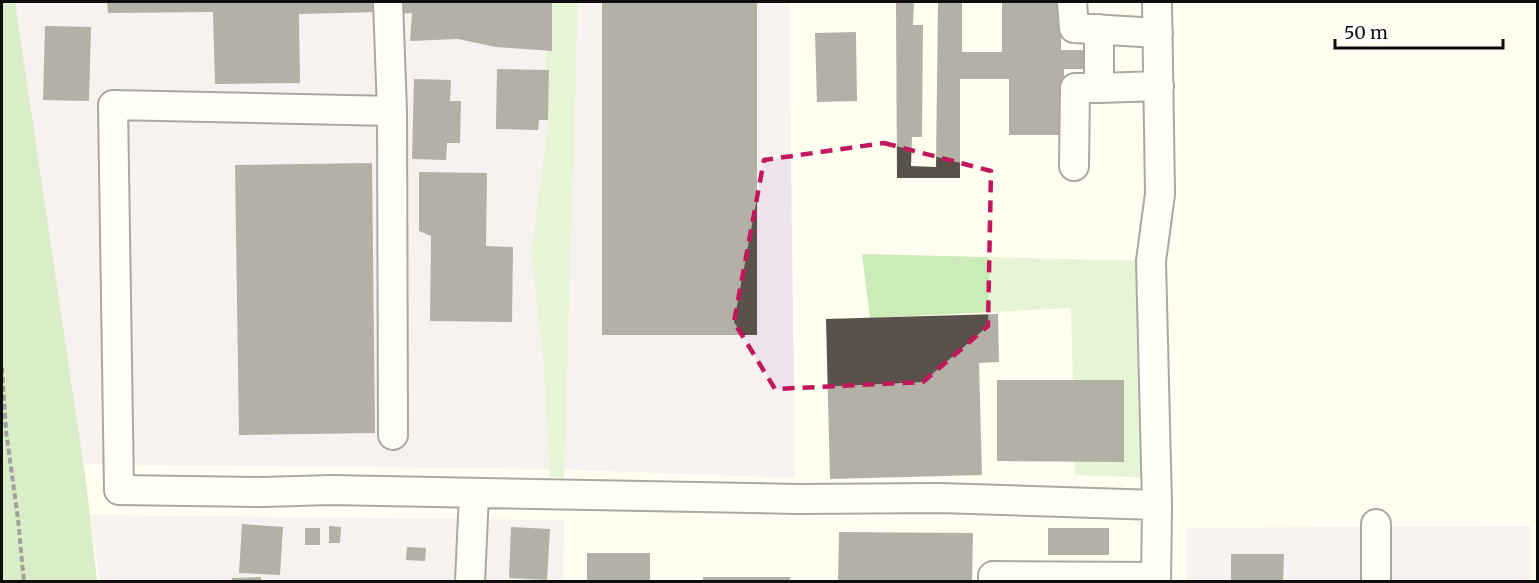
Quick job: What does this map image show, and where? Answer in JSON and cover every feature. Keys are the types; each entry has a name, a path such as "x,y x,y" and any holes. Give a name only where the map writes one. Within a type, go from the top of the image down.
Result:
{"street":[{"path":"388,2 392,111 393,435"},
{"path":"1072,2 1074,28 1158,33"},
{"path":"993,582 993,576 1156,579 1157,505 1150,261 1160,194 1158,2"},
{"path":"1099,29 1099,88"},
{"path":"1074,166 1075,88 1159,86"},
{"path":"392,111 113,105 119,490 251,492 331,490 798,499 940,498 1157,505"},
{"path":"470,582 474,494"},
{"path":"1376,524 1376,582"}],"path":[{"path":"2,368 6,431 24,582"}],"highlighted area":[{"path":"884,143 991,171 988,326 923,382 775,389 734,322 764,160"}],"shaded area":[{"path":"14,2 789,2 795,478 552,469 76,464"},
{"path":"90,515 564,520 563,581 100,581"},
{"path":"1530,526 1530,581 1187,581 1187,528"}],"green space":[{"path":"2,2 15,2 87,489 97,581 2,581"},
{"path":"545,2 578,2 564,478 550,477 544,365 531,253 548,128"},
{"path":"862,254 1151,261 1155,478 1075,475 1071,308 870,318"}],"building":[{"path":"107,2 377,2 377,12 299,14 300,83 215,84 213,12 108,13"},
{"path":"399,2 552,2 552,51 496,47 458,39 410,41 412,13 398,14"},
{"path":"602,2 757,2 757,335 602,335"},
{"path":"896,2 914,2 913,25 923,25 922,137 912,137 911,166 936,167 938,2 962,2 962,52 1002,52 1002,2 1061,2 1061,50 1085,50 1085,69 1064,69 1064,135 1009,135 1009,79 960,79 960,178 897,178"},
{"path":"45,26 91,27 89,101 43,100"},
{"path":"856,32 857,101 817,102 815,33"},
{"path":"497,69 549,70 548,120 539,120 538,130 496,129"},
{"path":"414,79 451,80 450,101 461,101 460,143 447,143 446,160 412,159"},
{"path":"372,163 375,433 239,435 235,165"},
{"path":"419,172 487,173 486,246 513,247 512,322 430,321 431,236 419,231"},
{"path":"998,314 999,362 979,363 982,475 830,479 826,319"},
{"path":"997,380 1124,380 1124,462 997,461"},
{"path":"242,524 283,527 280,575 239,573"},
{"path":"329,526 341,527 340,543 329,543"},
{"path":"511,527 550,529 547,580 509,578"},
{"path":"305,528 320,528 320,545 305,545"},
{"path":"1048,528 1109,528 1109,555 1048,555"},
{"path":"839,532 973,533 972,582 838,582"},
{"path":"407,547 426,548 425,561 406,560"},
{"path":"587,553 650,553 650,582 587,582"},
{"path":"1231,554 1284,554 1283,582 1231,582"},
{"path":"261,577 261,582 232,582 232,578"},
{"path":"703,577 790,577 790,582 703,582"}]}
